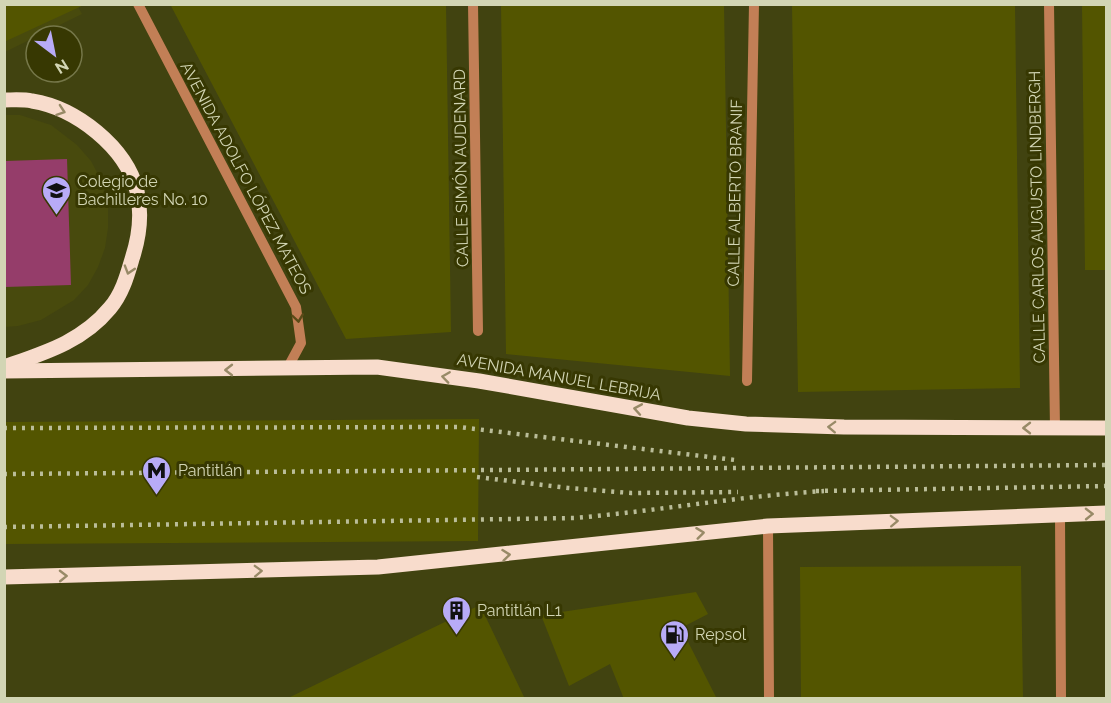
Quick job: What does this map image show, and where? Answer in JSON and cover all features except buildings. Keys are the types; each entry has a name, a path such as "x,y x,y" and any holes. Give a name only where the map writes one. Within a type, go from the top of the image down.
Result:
{"main road":[{"path":"4,100 33,101 71,114 99,134 122,158 137,191 140,226 125,284 110,308 90,328 64,345 4,369"},
{"name":"AVENIDA MANUEL LEBRIJA","path":"4,369 377,367 479,381 688,418 746,424 844,427 1107,428"},
{"path":"4,577 378,567 768,526 1107,513"}],"street":[{"name":"AVENIDA ADOLFO LÓPEZ MATEOS","path":"138,4 296,307 301,343 287,369"},
{"name":"CALLE SIMÓN AUDENARD","path":"473,4 478,331"},
{"name":"CALLE ALBERTO BRANIF","path":"747,381 754,4"},
{"name":"CALLE CARLOS AUGUSTO LINDBERGH","path":"1050,4 1055,429"},
{"path":"1060,514 1061,699"},
{"path":"768,526 769,699"}],"shaded area":[{"path":"5,5 77,5 82,14 62,24 24,24 24,43 5,52"},
{"name":"Colegio de Bachilleres No. 10","path":"4,115 20,115 51,125 77,145 91,161 101,180 108,204 105,248 88,285 74,300 41,320 5,327"},
{"path":"67,159 71,285 5,287 5,161"}],"railway":[{"path":"4,428 459,427 735,460"},
{"path":"4,474 1106,465"},
{"path":"477,477 631,493 738,492"},
{"path":"816,491 1106,486"},
{"path":"4,527 574,518 824,491"}],"place":[{"name":"Colegio de Bachilleres No. 10","path":"56,216"},
{"name":"Pantitlán","path":"157,496"},
{"name":"Pantitlán L1","path":"456,636"},
{"name":"Repsol","path":"674,660"}]}
